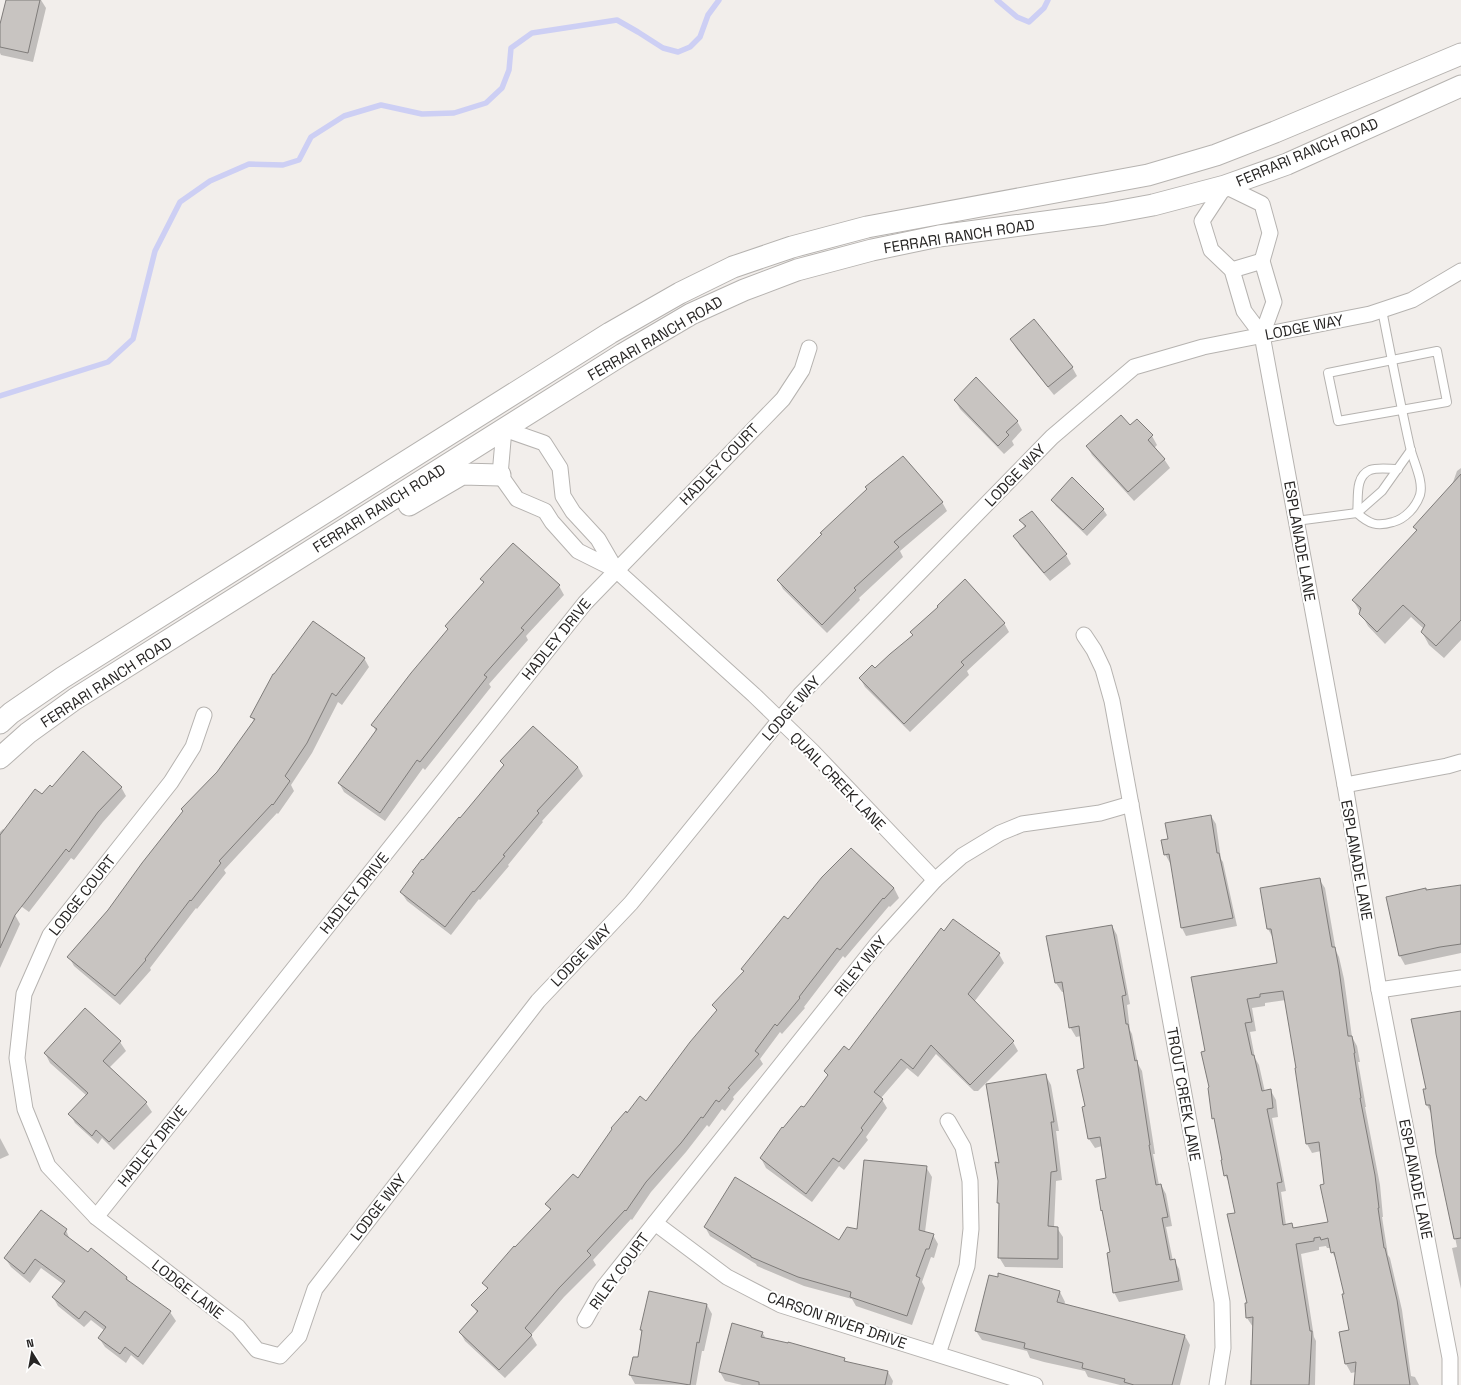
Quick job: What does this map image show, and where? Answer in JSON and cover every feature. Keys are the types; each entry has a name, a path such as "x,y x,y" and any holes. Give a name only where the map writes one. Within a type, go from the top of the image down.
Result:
{"main road":[{"name":"FERRARI RANCH ROAD","path":"0,723 11,713 62,678 644,312 680,293 740,265 792,247 867,227 1148,174 1216,155 1276,132 1461,54"},
{"name":"FERRARI RANCH ROAD","path":"0,758 28,733 75,699 623,354 691,314 744,290 797,270 872,250 939,236 1104,214 1153,205 1225,186 1287,164 1461,86"},
{"path":"1216,155 1225,186"},
{"path":"489,409 504,429"},
{"path":"270,576 369,530 462,474 500,475"}],"street":[{"path":"1262,261 1232,270 1211,250 1202,221 1225,186 1262,204 1270,233 1262,261 1274,302 1262,335"},
{"name":"ESPLANADE LANE","path":"1232,270 1244,311 1262,335 1344,785 1379,990 1450,1358 1450,1385"},
{"name":"LODGE WAY","path":"280,1356 299,1336 315,1289 533,1007 630,903 805,690 1052,437 1134,367 1203,347 1370,314 1412,300 1461,271"},
{"name":"HADLEY COURT","path":"616,570 783,399 802,370 809,348"},
{"path":"504,429 544,443 560,468 563,496 574,512 598,539 616,570 578,551 545,512 517,499 500,475 504,429"},
{"path":"545,512 563,496"},
{"name":"QUAIL CREEK LANE","path":"616,570 748,690 812,751 935,880"},
{"name":"HADLEY DRIVE","path":"96,1217 580,609 616,570"},
{"name":"TROUT CREEK LANE","path":"1084,635 1094,650 1103,669 1112,701 1222,1302 1223,1348 1217,1385"},
{"name":"LODGE COURT","path":"96,1217 48,1166 25,1109 17,1058 24,994 50,935 171,782 193,747 204,715"},
{"path":"1344,785 1448,766 1461,762"},
{"name":"RILEY WAY","path":"655,1223 878,943 935,880 962,856 1000,833 1022,824 1100,813 1131,804"},
{"path":"1379,990 1461,978"},
{"path":"938,1354 967,1266 971,1229 970,1181 963,1147 948,1121"},
{"name":"LODGE LANE","path":"96,1217 238,1327 257,1350 280,1356"},
{"name":"RILEY COURT","path":"585,1320 603,1288 655,1223"},
{"name":"CARSON RIVER DRIVE","path":"655,1223 727,1277 781,1305 1036,1385"}],"lane":[{"path":"1357,513 1368,522 1385,524 1400,520 1413,508 1420,494 1420,478 1411,450 1382,310"},
{"path":"1437,352 1447,402 1338,422 1328,373 1392,360 1437,352"},
{"path":"1296,521 1357,513 1382,491 1411,450"},
{"path":"1357,513 1359,482 1363,476 1370,470 1398,468"}],"building":[{"path":"6,0 40,0 28,53 0,47 0,24"},
{"path":"1034,319 1073,367 1048,387 1010,339"},
{"path":"976,377 1018,421 1006,432 1009,435 998,446 954,400"},
{"path":"1121,415 1130,425 1137,419 1153,435 1148,440 1165,459 1128,492 1086,446"},
{"path":"903,456 943,502 894,542 899,547 854,588 856,590 822,625 777,580 822,534 820,533 867,489 865,487"},
{"path":"1461,474 1461,620 1436,646 1421,632 1425,625 1403,605 1377,632 1359,614 1361,608 1352,600 1417,530 1413,527"},
{"path":"1072,477 1104,509 1083,530 1051,500"},
{"path":"1032,511 1067,554 1044,573 1013,536 1026,526 1019,520"},
{"path":"513,543 560,585 521,628 524,630 484,675 487,677 420,762 417,760 380,813 338,783 377,729 371,725 411,673 448,629 445,626 484,582 480,579"},
{"path":"965,579 1005,623 961,662 964,665 904,724 859,678 872,665 875,668 913,635 910,632 938,607 937,606"},
{"path":"313,621 365,658 336,696 332,693 307,743 285,776 290,781 273,805 272,804 219,861 221,863 191,901 190,900 145,959 146,960 115,996 67,957 108,910 142,863 183,811 181,809 217,772 255,719 250,717 273,674"},
{"path":"533,726 578,767 537,811 539,813 503,855 505,856 474,892 473,891 445,927 400,892 422,859 423,860 459,817 460,818 504,765 500,761"},
{"path":"83,751 122,787 98,812 69,852 66,849 15,915 0,948 0,835 35,789 42,794 50,785 52,787"},
{"path":"1211,815 1217,853 1219,853 1233,918 1181,928 1169,854 1164,855 1161,840 1168,839 1165,823"},
{"path":"851,848 894,888 884,899 883,898 840,950 837,948 799,997 800,998 777,1026 775,1024 755,1051 759,1054 728,1088 730,1089 719,1102 716,1100 703,1118 701,1117 681,1143 646,1182 626,1211 625,1210 587,1251 591,1255 559,1288 525,1328 532,1335 499,1370 459,1332 478,1311 471,1305 488,1288 482,1283 514,1246 515,1247 551,1209 545,1204 573,1174 578,1178 612,1129 611,1128 626,1111 627,1113 640,1096 646,1101 690,1042 717,1010 712,1005 744,971 741,969 784,916 788,919 822,877"},
{"path":"1320,878 1332,947 1335,947 1339,969 1348,1036 1352,1036 1360,1098 1375,1175 1384,1248 1397,1300 1410,1385 1354,1385 1356,1362 1345,1364 1339,1332 1349,1330 1342,1294 1344,1294 1334,1252 1331,1253 1328,1238 1321,1240 1320,1237 1314,1238 1314,1241 1296,1244 1310,1331 1312,1331 1309,1385 1251,1385 1253,1317 1246,1318 1245,1303 1247,1303 1227,1214 1235,1213 1227,1175 1224,1176 1214,1118 1212,1119 1209,1087 1201,1052 1205,1051 1191,977 1277,963 1271,929 1267,929 1260,888","holes":["1283,991 1296,1068 1306,1144 1319,1142 1324,1184 1320,1185 1328,1222 1293,1228 1292,1223 1283,1225 1277,1183 1282,1182 1267,1109 1273,1108 1271,1089 1262,1091 1254,1055 1252,1055 1245,1023 1252,1022 1247,999 1260,997 1260,994"]},
{"path":"1461,885 1461,944 1399,956 1386,897 1426,888 1426,890"},
{"path":"953,919 1000,953 968,994 1014,1041 970,1085 931,1045 913,1069 901,1059 874,1092 883,1099 861,1128 863,1130 839,1162 833,1158 806,1194 760,1158 782,1127 783,1128 801,1106 804,1107 828,1075 824,1071 844,1046 849,1050 941,928 944,931"},
{"path":"1112,925 1126,995 1122,996 1126,1024 1128,1024 1135,1061 1137,1060 1156,1185 1161,1184 1168,1217 1162,1218 1170,1260 1175,1259 1179,1281 1113,1293 1107,1253 1110,1252 1096,1180 1106,1178 1100,1137 1088,1139 1082,1107 1085,1106 1077,1070 1084,1068 1079,1026 1069,1028 1062,982 1055,983 1046,936"},
{"path":"85,1008 121,1041 103,1061 147,1102 109,1142 96,1130 92,1136 68,1114 88,1093 44,1053"},
{"path":"1461,1011 1461,1238 1454,1239 1436,1154 1430,1105 1426,1105 1423,1089 1426,1089 1411,1019"},
{"path":"1046,1074 1054,1122 1051,1122 1057,1171 1051,1172 1048,1226 1058,1227 1058,1259 998,1258 999,1203 997,1203 998,1181 995,1162 999,1163 986,1084"},
{"path":"864,1160 927,1166 919,1230 934,1234 929,1249 926,1249 916,1276 920,1278 907,1316 850,1297 851,1292 798,1277 751,1257 704,1227 735,1177 839,1240 847,1227 857,1229"},
{"path":"41,1210 67,1229 64,1234 88,1252 91,1248 127,1277 126,1279 171,1311 138,1357 125,1347 120,1354 98,1338 106,1327 85,1311 79,1319 52,1297 65,1281 35,1259 24,1274 4,1258"},
{"path":"998,1273 1060,1291 1057,1302 1185,1335 1172,1385 1134,1385 1124,1382 1125,1379 1082,1368 1083,1363 1024,1348 1025,1343 975,1331 989,1275 998,1277"},
{"path":"649,1291 707,1304 699,1343 697,1342 690,1385 629,1375 633,1357 638,1357 642,1330 640,1330"},
{"path":"732,1323 763,1332 761,1337 788,1342 845,1358 844,1361 888,1371 885,1385 759,1385 759,1382 719,1372"}],"waterway":[{"path":"0,396 108,362 133,339 155,251 180,202 210,181 249,164 283,165 299,160 311,137 344,116 381,105 422,114 454,113 486,103 502,88 509,70 511,48 532,33 617,20 663,48 678,52 690,47 700,37 708,15 719,0"},
{"path":"997,0 1017,17 1029,22 1044,8 1048,0"}]}
